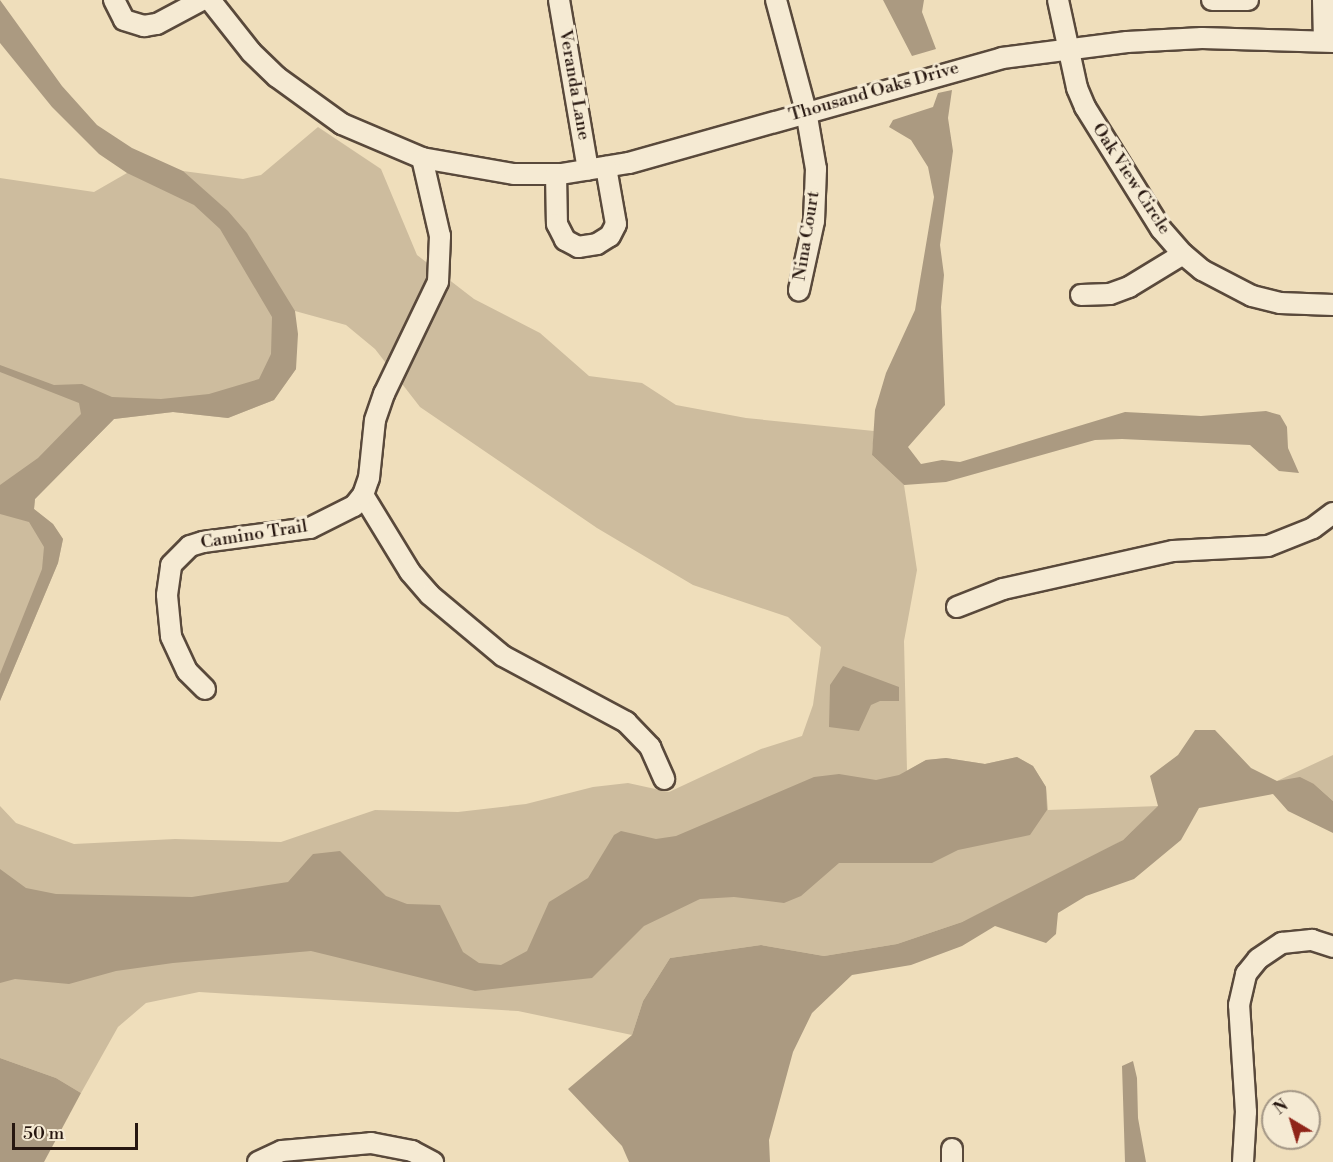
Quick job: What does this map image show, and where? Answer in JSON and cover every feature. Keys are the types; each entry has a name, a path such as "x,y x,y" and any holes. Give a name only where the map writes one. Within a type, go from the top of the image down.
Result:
{"street":[{"path":"114,0 124,20 144,26 157,24 202,0"},
{"name":"Thousand Oaks Drive","path":"210,0 251,52 304,99 375,141 422,158 513,174 556,174 597,169 972,64 1070,48 1202,38 1328,42"},
{"name":"Veranda Lane","path":"556,174 557,224 565,240 578,247 588,246 610,236 616,224 597,169 559,0"},
{"name":"Nina Court","path":"776,0 806,111 817,197 799,290"},
{"name":"Oak View Circle","path":"1059,0 1077,88 1085,107 1161,229 1183,254 1202,270 1252,296 1280,303 1333,305"},
{"path":"1212,0 1248,0"},
{"path":"1323,0 1328,42"},
{"path":"422,158 440,236 438,282 381,403 363,495 410,572 430,595 503,656 626,722 650,747 664,779"},
{"path":"1081,295 1110,294 1129,287 1183,254"},
{"name":"Camino Trail","path":"205,689 187,671 171,636 168,580 179,554 203,542 310,528 354,506 363,495"},
{"path":"957,608 1003,589 1173,551 1268,546 1313,528 1333,513"},
{"path":"1242,1162 1245,1089 1239,1005 1246,974 1258,958 1282,943 1312,940 1333,947"},
{"path":"258,1162 282,1151 371,1143 412,1151 433,1162"}],"shaded area":[{"path":"0,0 62,86 97,125 132,148 183,171 228,211 247,233 295,311 298,334 296,369 274,400 228,418 173,412 114,419 35,499 34,509 53,524 63,539 58,563 0,701 0,674 42,569 44,547 29,522 0,514 0,485 38,458 81,414 79,403 0,372 0,365 54,385 82,384 112,397 161,399 209,394 259,379 271,354 272,317 220,229 194,205 127,173 99,154 52,107 0,43"},
{"path":"883,0 924,0 922,12 936,49 912,56"},
{"path":"952,90 948,118 953,151 940,245 944,275 941,307 945,405 908,447 921,464 942,460 960,462 1125,412 1201,416 1266,411 1280,415 1287,427 1288,448 1299,473 1279,471 1250,445 1122,439 1095,440 946,482 904,485 872,455 875,410 886,373 915,310 934,197 928,167 911,140 889,127 893,120 933,107 938,93"},
{"path":"318,127 381,169 417,255 474,299 540,333 589,376 642,383 676,405 746,418 874,431 872,455 904,485 917,570 904,641 907,771 926,760 946,758 985,764 1017,757 1033,766 1046,787 1048,810 1159,806 1123,840 1092,858 962,922 897,944 824,956 761,945 670,958 643,1001 632,1035 518,1011 199,992 146,1003 118,1027 81,1093 56,1078 0,1058 0,806 16,823 74,844 175,839 281,842 375,810 458,812 526,804 593,787 628,783 669,792 761,749 802,736 813,705 821,647 788,617 693,585 597,528 420,407 375,349 346,325 295,311 296,369 274,400 228,418 173,412 114,419 35,499 34,509 53,524 63,539 58,563 0,701 0,178 94,192 127,173 183,171 243,179 261,175"},
{"path":"843,666 899,687 899,701 880,701 871,705 859,731 829,727 830,685"},
{"path":"1195,730 1215,730 1251,768 1277,781 1300,777 1314,784 1333,801 1333,833 1288,811 1273,794 1199,808 1181,840 1134,879 1086,896 1058,913 1056,934 1046,943 995,926 962,946 911,965 852,975 812,1013 793,1052 769,1140 770,1162 629,1162 622,1146 568,1089 632,1035 643,1001 670,958 761,945 824,956 897,944 962,922 1123,840 1158,806 1150,776 1178,755"},
{"path":"1333,755 1333,801 1314,784 1277,781"},
{"path":"1017,757 1033,766 1046,787 1047,810 1030,835 958,850 932,863 839,863 801,896 784,903 734,897 700,899 644,926 592,978 475,991 311,951 173,963 116,971 69,984 15,979 0,983 0,869 26,888 56,894 192,897 288,882 313,854 340,851 386,896 407,904 440,905 463,952 479,963 501,965 527,951 549,902 588,878 614,835 621,831 656,839 676,836 814,777 839,774 876,780 899,775 926,760 946,758 985,764"},
{"path":"0,1058 56,1078 81,1093 44,1162 0,1162"},
{"path":"1133,1061 1137,1078 1138,1118 1146,1162 1125,1162 1122,1066"}]}
